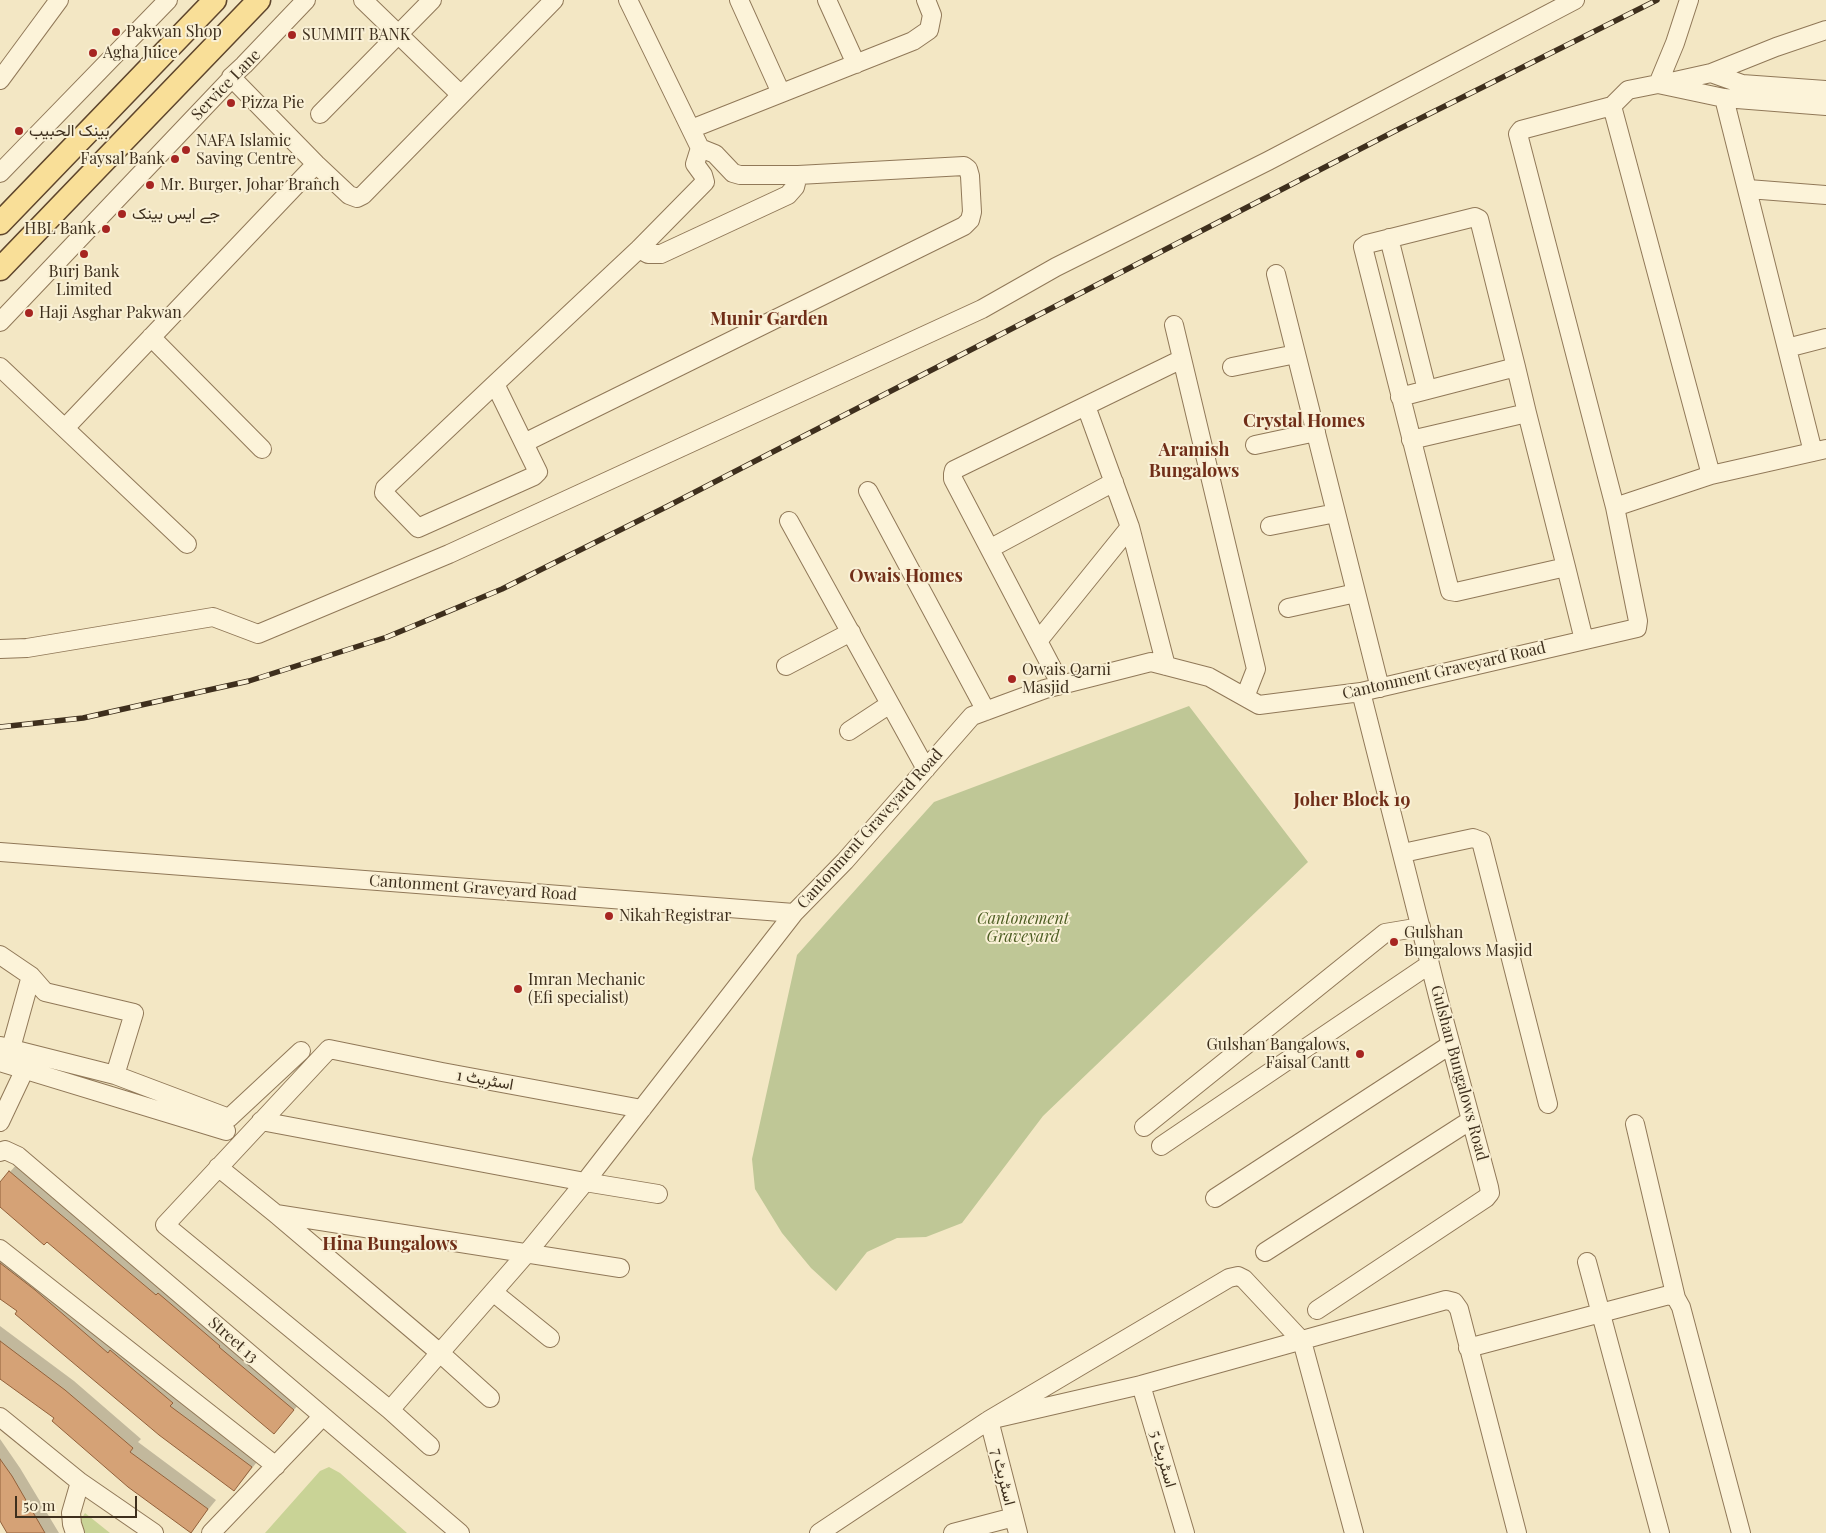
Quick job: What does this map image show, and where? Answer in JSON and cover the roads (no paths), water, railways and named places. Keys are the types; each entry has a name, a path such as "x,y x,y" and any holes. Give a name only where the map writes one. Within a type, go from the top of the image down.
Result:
{"main road":[{"path":"0,223 215,0"},
{"path":"0,269 260,0"}],"street":[{"path":"0,80 58,0"},
{"path":"0,173 168,0"},
{"name":"Service Lane","path":"0,322 231,79 230,77 244,65 306,0"},
{"path":"363,0 461,95"},
{"path":"320,114 432,0"},
{"path":"230,77 316,164 349,195 357,198 363,196 554,0"},
{"path":"495,384 538,472 534,476 420,528 414,526 384,493 384,488 495,384 639,250 705,182 696,164 700,148 628,0"},
{"path":"739,0 780,93"},
{"path":"827,0 856,64"},
{"path":"691,129 913,41 929,30 932,15 926,0"},
{"path":"0,650 27,648 213,617 258,634 449,554 982,309 1056,267 1268,161 1575,0"},
{"path":"1658,84 1675,43 1689,0"},
{"path":"1724,98 1787,348 1819,450 1711,475 1615,507 1518,134 1521,130 1612,106 1628,90 1711,73 1776,46 1826,30"},
{"path":"1711,73 1742,84 1826,90"},
{"path":"1658,84 1724,98 1826,106"},
{"path":"1612,106 1711,475"},
{"path":"524,444 964,226 970,220 972,212 970,176 968,169 964,166 798,175 740,175 733,173 715,154 700,148"},
{"path":"65,428 316,164"},
{"path":"639,250 648,254 661,254 788,195 795,187 798,175"},
{"path":"1748,189 1826,195"},
{"path":"1566,566 1456,592 1450,591 1363,247 1366,244 1475,217 1479,219 1566,566 1584,640"},
{"path":"1389,238 1427,390"},
{"path":"1276,274 1380,688"},
{"path":"1174,325 1256,668 1245,697"},
{"path":"151,337 262,450"},
{"path":"1787,348 1826,338"},
{"path":"1232,367 1296,354"},
{"path":"1061,685 954,479 954,470 1182,359"},
{"path":"0,367 187,544"},
{"path":"1400,397 1516,367"},
{"path":"1086,406 1130,527 1166,666"},
{"path":"1411,440 1527,413"},
{"path":"1255,445 1316,432"},
{"path":"990,548 1114,482"},
{"path":"868,491 986,711"},
{"name":"Cantonment Graveyard Road","path":"0,852 794,913 845,861 972,716 1061,685 1151,662 1209,677 1260,705 1361,692 1637,628 1638,621 1615,507"},
{"path":"1270,526 1336,513"},
{"path":"789,521 926,768"},
{"path":"1038,641 1130,527"},
{"path":"1288,608 1356,593"},
{"path":"786,666 851,632"},
{"name":"Gulshan Bungalows Road","path":"1316,1310 1486,1198 1490,1193 1450,1045 1361,692"},
{"path":"848,731 890,704"},
{"path":"1403,853 1473,838 1481,841 1548,1104"},
{"path":"390,1410 527,1253 585,1182 794,913"},
{"path":"1144,1126 1385,933 1421,927"},
{"path":"0,954 31,976 45,992 134,1013 114,1076"},
{"path":"1161,1146 1430,964"},
{"path":"4,1052 31,976"},
{"path":"1215,1198 1450,1045"},
{"name":"اسٹریٹ 1","path":"261,1121 329,1049 642,1109"},
{"path":"4,1052 114,1076 230,1118 301,1051"},
{"path":"4,1052 26,1069 226,1131"},
{"path":"0,1122 26,1069"},
{"path":"1265,1252 1471,1120"},
{"path":"430,1446 390,1410 165,1226 261,1121 658,1194"},
{"path":"1635,1124 1676,1298 1683,1316 1741,1533"},
{"name":"Street 13","path":"2,1151 18,1156 460,1533"},
{"path":"218,1167 440,1353 490,1398"},
{"path":"276,1214 620,1268"},
{"path":"0,1249 276,1466"},
{"path":"1587,1262 1660,1533"},
{"path":"819,1533 989,1420 1229,1278 1238,1276 1244,1278 1302,1341 1354,1533"},
{"path":"492,1292 550,1338"},
{"path":"1468,1348 1669,1295 1676,1298"},
{"path":"989,1420 1141,1384 1446,1300 1454,1302 1459,1309 1518,1533"},
{"name":"اسٹریٹ 5","path":"1141,1384 1185,1533"},
{"path":"0,1417 80,1482 154,1533"},
{"path":"211,1533 322,1417"},
{"name":"اسٹریٹ 7","path":"989,1420 1016,1525"},
{"path":"75,1533 71,1513 80,1482"},
{"path":"953,1533 1016,1525"}],"railway":[{"path":"0,727 83,718 249,681 387,637 502,589 668,506 1395,131 1657,0"}],"place":[{"name":"Pakwan Shop","path":"116,32"},
{"name":"SUMMIT BANK","path":"292,35"},
{"name":"Agha Juice","path":"93,53"},
{"name":"Pizza Pie","path":"231,103"},
{"name":"بينک الحبيب","path":"19,131"},
{"name":"NAFA Islamic Saving Centre","path":"186,150"},
{"name":"Faysal Bank","path":"175,159"},
{"name":"Mr. Burger, Johar Branch","path":"150,185"},
{"name":"جے ایس بینک","path":"122,214"},
{"name":"HBL Bank","path":"106,229"},
{"name":"Burj Bank Limited","path":"84,254"},
{"name":"Haji Asghar Pakwan","path":"29,313"},
{"name":"Owais Qarni Masjid","path":"1012,679"},
{"name":"Nikah Registrar","path":"609,916"},
{"name":"Gulshan Bungalows Masjid","path":"1394,942"},
{"name":"Imran Mechanic (Efi specialist)","path":"518,989"},
{"name":"Gulshan Bangalows, Faisal Cantt","path":"1360,1054"}],"district":[{"name":"Munir Garden","path":"769,319"},
{"name":"Crystal Homes","path":"1304,421"},
{"name":"Aramish Bungalows","path":"1194,460"},
{"name":"Owais Homes","path":"906,576"},
{"name":"Joher Block 19","path":"1352,800"},
{"name":"Hina Bungalows","path":"390,1244"}],"park label":[{"name":"Cantonement Graveyard","path":"1023,928"}]}
